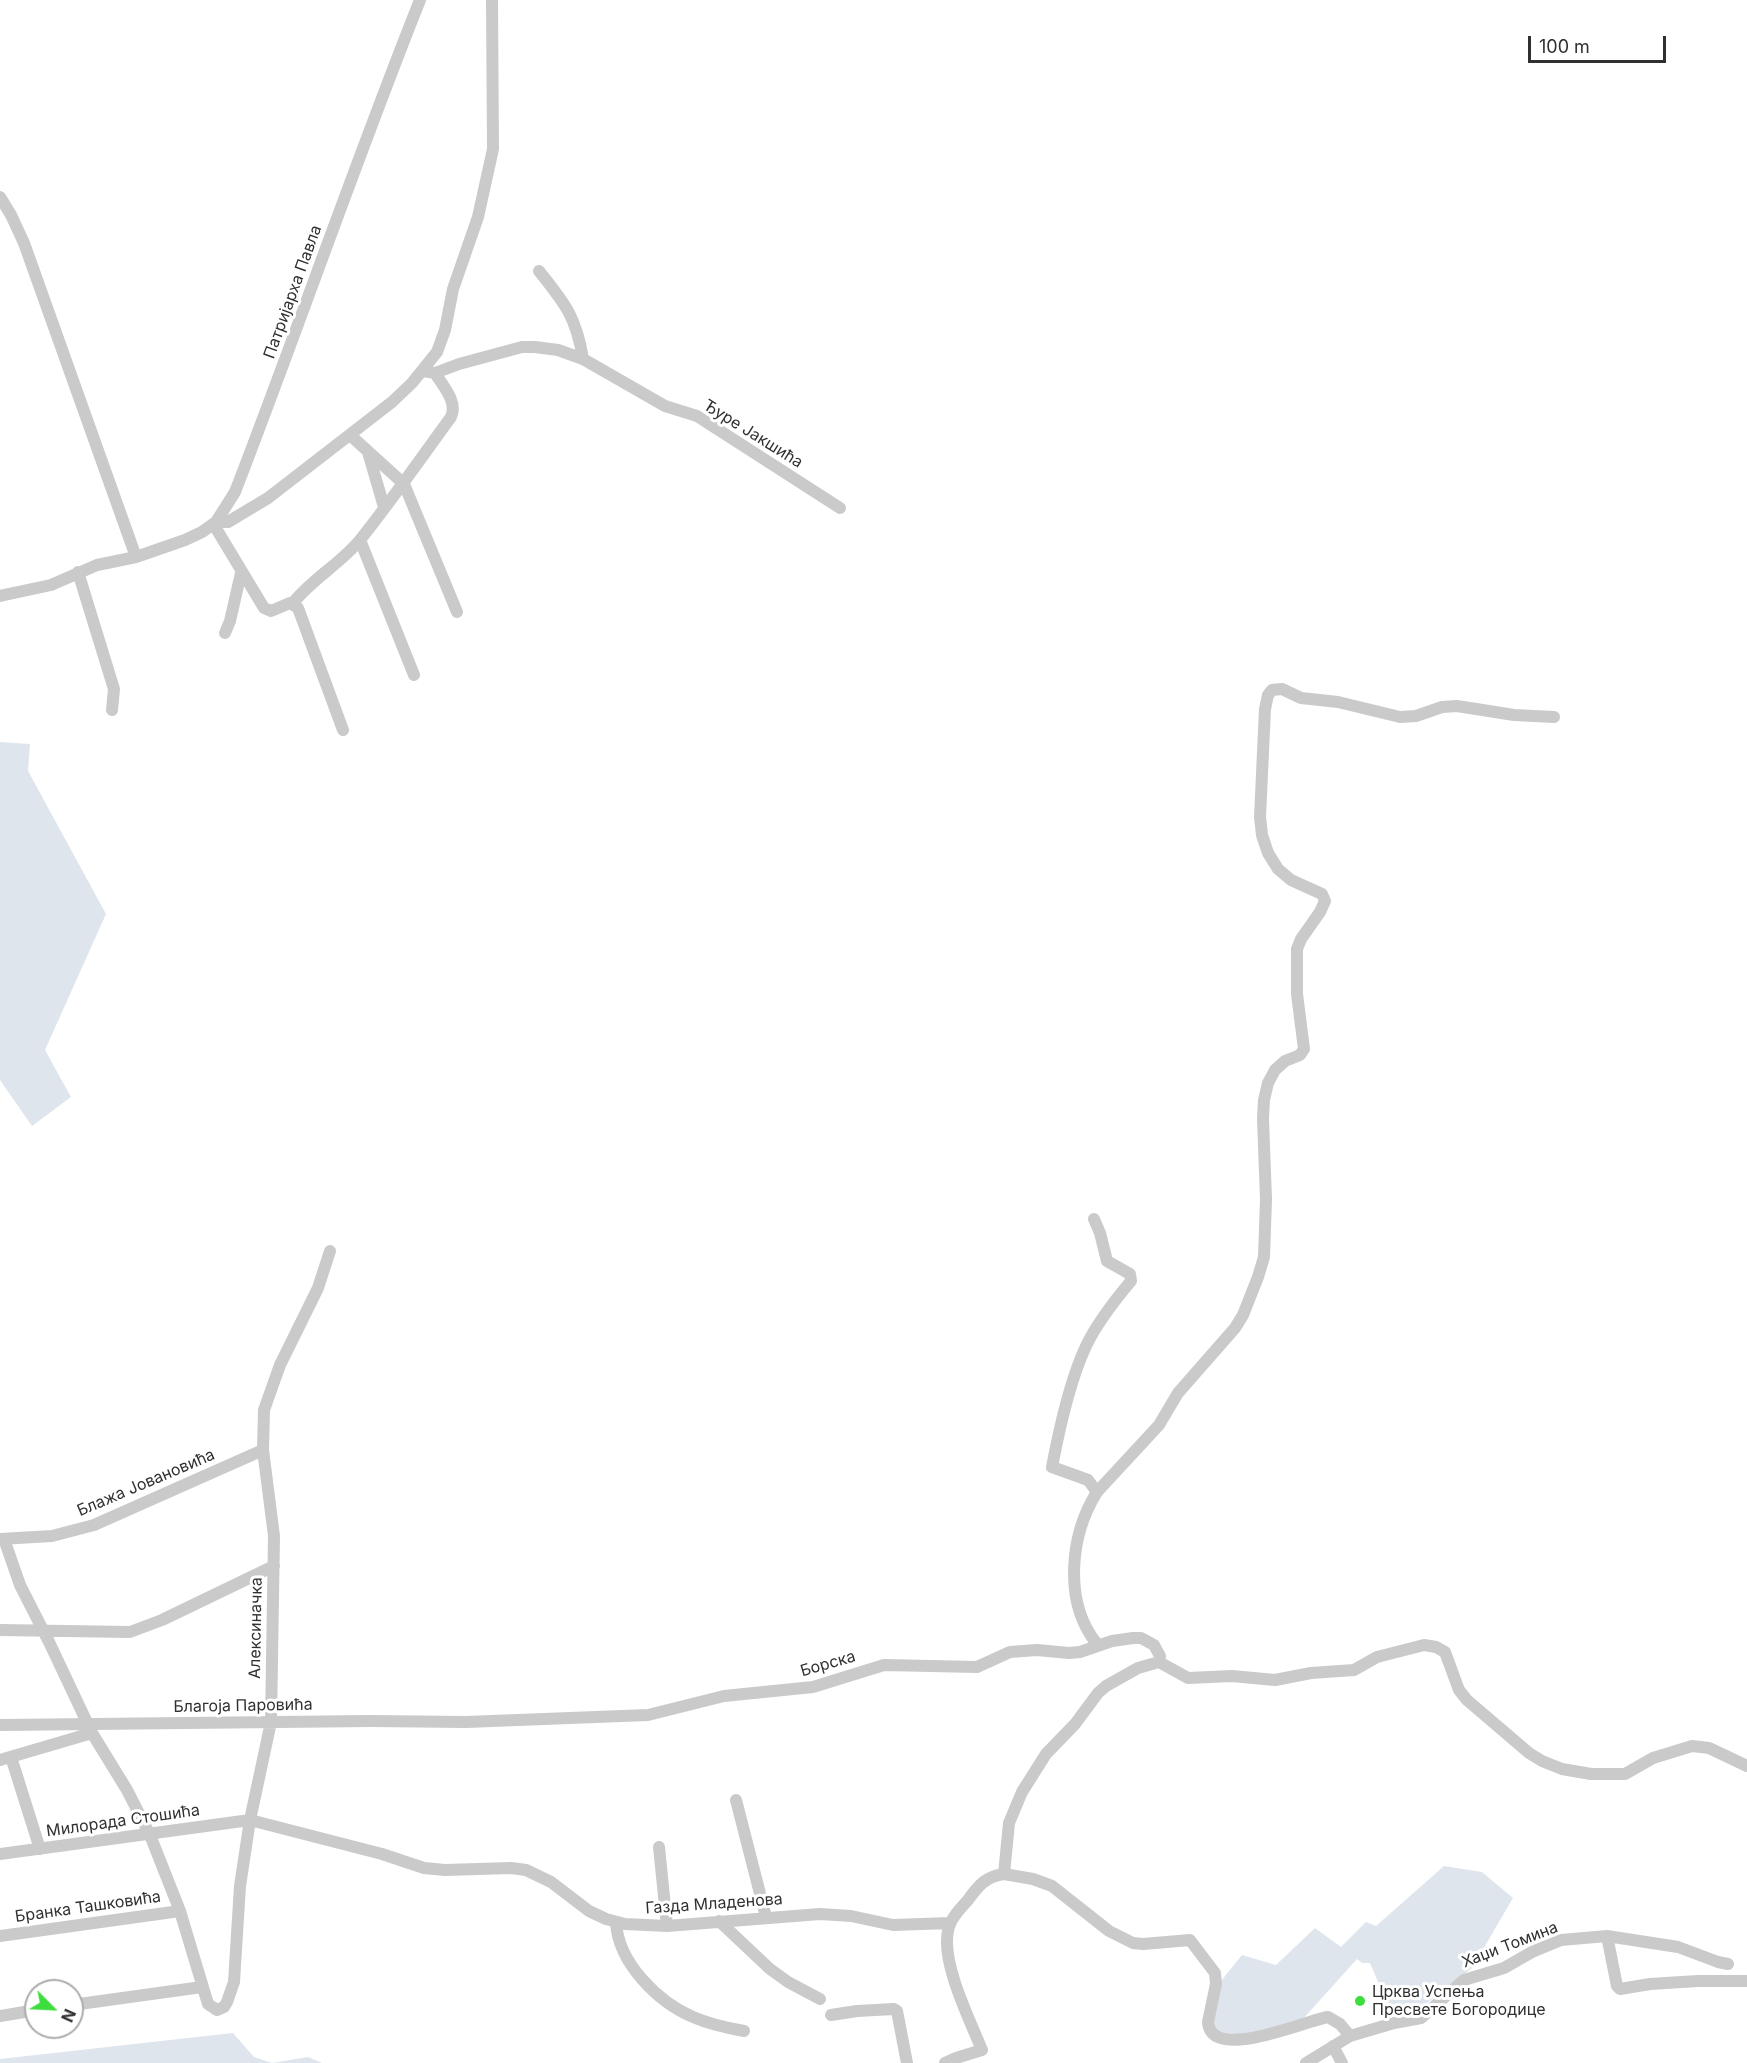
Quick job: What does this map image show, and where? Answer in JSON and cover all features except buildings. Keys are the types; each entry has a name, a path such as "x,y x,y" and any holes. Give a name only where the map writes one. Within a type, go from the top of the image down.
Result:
{"street":[{"name":"Патријарха Павла","path":"215,523 225,511 239,481 286,361 380,100 420,0"},
{"path":"0,596 51,585 97,565 149,553 185,540 215,523 228,522 254,509 429,372 445,330 453,289 477,217 493,149 492,0"},
{"path":"0,197 24,243 136,556"},
{"path":"539,271 576,324 582,354"},
{"name":"Ђуре Јакшића","path":"429,372 522,347 582,354 665,406 697,416 840,508"},
{"path":"437,352 459,364"},
{"path":"215,523 258,600 267,610 293,603 302,591 360,540 404,484 453,411 453,404 429,372"},
{"path":"350,435 404,484 457,612"},
{"path":"368,452 384,507"},
{"path":"360,540 414,675"},
{"path":"78,572 114,689 112,710"},
{"path":"225,633 242,573"},
{"path":"293,603 298,608 343,730"},
{"path":"1098,1644 1089,1631 1081,1612 1076,1591 1076,1545 1080,1526 1097,1492 1159,1425 1178,1394 1235,1328 1243,1315 1264,1257 1266,1199 1263,1119 1266,1090 1275,1070 1300,1055 1304,1049 1297,994 1297,949 1325,901 1322,894 1291,880 1278,868 1268,853 1262,835 1261,780 1265,709 1270,692 1278,688 1301,698 1338,702 1400,717 1416,717 1443,707 1457,706 1515,715 1554,717"},
{"path":"1094,1219 1100,1233 1104,1257 1130,1274 1131,1281 1121,1292 1086,1346 1068,1401 1052,1467 1089,1480 1097,1492"},
{"name":"Алексиначка","path":"217,2010 224,2007 234,1982 240,1886 250,1820 271,1722 274,1536 263,1450 264,1410 273,1381 318,1288 330,1251"},
{"name":"Блажа Јовановића","path":"217,2010 208,2004 180,1911 150,1835 127,1790 90,1729 2,1539 52,1536 94,1525 263,1450"},
{"path":"0,1630 130,1632 162,1620 274,1566"},
{"name":"Борска","path":"486,1720 529,1721 648,1715 724,1696 813,1687 884,1665 977,1667 1010,1652 1037,1650 1080,1652 1098,1644 1122,1639 1141,1638 1154,1645 1160,1656 1159,1662"},
{"path":"1004,1874 1009,1823 1022,1792 1046,1754 1076,1724 1098,1693 1106,1686 1138,1668 1159,1662 1188,1678 1232,1676 1275,1680 1311,1673 1354,1670 1377,1657 1424,1645 1431,1646 1445,1652 1460,1690 1467,1700 1529,1753 1551,1766 1591,1774 1625,1774 1670,1751 1701,1746 1747,1766"},
{"name":"Благоја Паровића","path":"0,1725 90,1729 271,1722 466,1722 486,1720"},
{"path":"40,1849 5,1758 90,1729"},
{"path":"736,1800 766,1917"},
{"name":"Милорада Стошића","path":"0,1854 250,1820"},
{"name":"Газда Младенова","path":"250,1820 382,1854 424,1868 526,1870 551,1882 589,1911 616,1922 639,1926 667,1926 820,1914 851,1916 893,1925 950,1923"},
{"path":"659,1847 667,1926"},
{"path":"945,2063 982,2050 951,1966 947,1942 950,1923 982,1882 992,1875 1004,1874 1033,1879 1052,1886 1109,1931 1133,1943 1153,1944 1190,1940 1215,1973 1216,1984 1208,2022 1208,2028 1214,2037 1226,2041 1247,2041 1328,2017 1340,2024 1350,2036"},
{"name":"Бранка Ташковића","path":"0,1936 180,1911"},
{"path":"719,1921 770,1969 788,1982 820,1999"},
{"path":"616,1922 616,1932 632,1965 665,2000 693,2017 744,2031"},
{"path":"1607,1936 1617,1986 1620,1989 1686,1981 1747,1980"},
{"name":"Хаџи Томина","path":"1306,2063 1350,2036 1422,2018 1464,1980 1504,1968 1549,1944 1567,1939 1607,1936 1678,1947 1728,1964"},
{"path":"84,2003 202,1987"},
{"path":"831,2015 857,2010 897,2010 907,2063"},
{"path":"0,2016 24,2012"},
{"path":"1333,2046 1342,2063"}],"shaded area":[{"path":"0,742 30,744 28,771 106,914 45,1050 71,1097 32,1126 0,1080"},
{"path":"1444,1866 1482,1872 1513,1898 1472,1968 1409,2017 1386,2009 1386,2001 1370,1963 1362,1963 1357,1959 1302,2020 1255,2037 1219,2034 1212,2024 1221,1981 1242,1955 1276,1965 1315,1928 1341,1947 1366,1922 1376,1926"},
{"path":"233,2033 254,2057 272,2063 0,2063 0,2059"},
{"path":"308,2057 322,2063 272,2063"}],"place":[{"name":"Црква Успења Пресвете Богородице","path":"1360,2001"}]}
